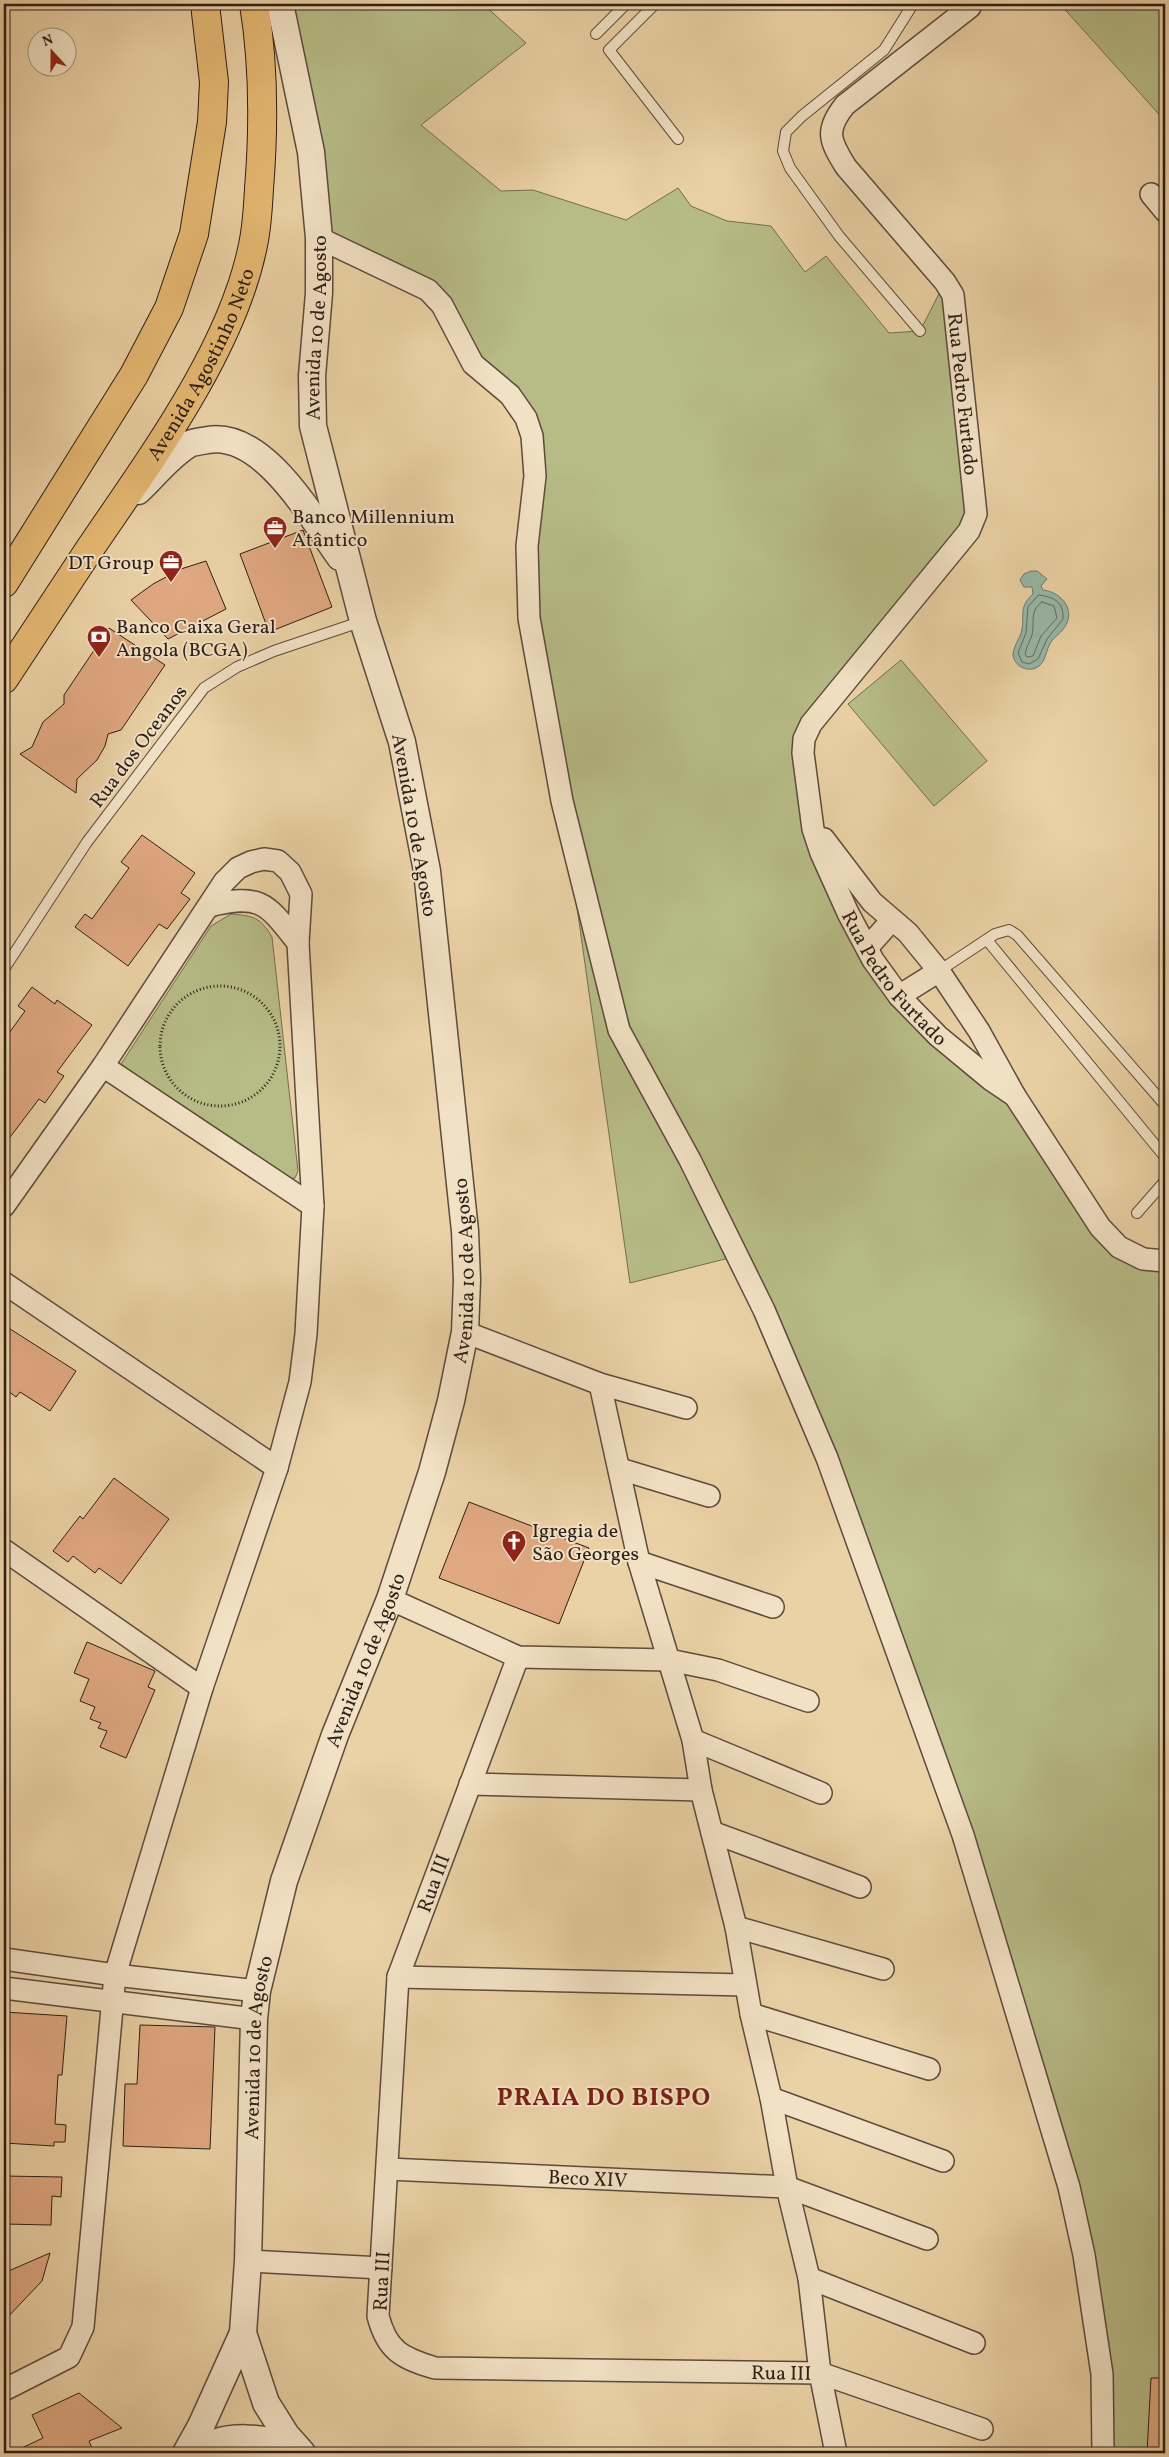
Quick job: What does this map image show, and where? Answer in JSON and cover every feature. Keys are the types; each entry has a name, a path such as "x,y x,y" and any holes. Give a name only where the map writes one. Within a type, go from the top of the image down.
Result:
{"main road":[{"path":"4,583 134,375 153,342 181,277 194,234 212,122 214,82 205,4"},
{"name":"Avenida Agostinho Neto","path":"4,679 118,510 212,356 226,328 253,245 263,146 261,62 254,4"}],"street":[{"name":"Avenida 10 de Agosto","path":"186,2453 202,2426 243,2333 248,2261 254,2019 257,1991 284,1881 335,1735 390,1599 432,1472 451,1401 465,1332 468,1280 465,1230 427,871 402,742 363,622 313,426 312,376 319,293 319,238 311,152 280,4"},
{"name":"Rua Pedro Furtado","path":"969,5 846,105 833,120 830,135 836,151 846,167 945,282 953,296 976,514 969,531 811,724 804,739 803,753 813,829 821,853 867,948 899,996 961,1056 1014,1096"},
{"path":"1151,194 1165,211"},
{"path":"319,238 428,290 442,305 474,364 510,395 526,418 532,436 535,476 527,546 529,618 562,801 619,1030 690,1160 764,1310 827,1458 963,1834 1069,2187 1084,2255 1102,2374 1102,2453"},
{"path":"118,510 165,463 191,443 215,439 243,444 275,469 348,568"},
{"name":"Rua Pedro Furtado","path":"813,829 837,854 872,902 908,933 939,971 979,1031 1014,1096 1106,1234 1119,1247 1143,1259 1165,1260"},
{"path":"4,1206 103,1066 224,882 238,868 264,859 278,861 290,872 302,894 298,944 313,1206 306,1334 300,1382 277,1468 202,1688 115,1975 111,2000 84,2327 69,2357 4,2390"},
{"path":"209,906 236,899 265,906 298,944"},
{"path":"867,948 892,920"},
{"path":"899,996 939,971"},
{"path":"103,1066 313,1206"},
{"path":"4,1283 277,1468"},
{"path":"465,1332 600,1384 686,1408"},
{"path":"600,1384 639,1562 693,1740 701,1790 736,1927 751,2014 771,2098 787,2187 809,2278 820,2373 836,2453"},
{"path":"620,1469 709,1496"},
{"path":"4,1550 202,1688"},
{"path":"639,1562 774,1607"},
{"path":"390,1599 518,1657 670,1660 718,1670 808,1701"},
{"name":"Rua III","path":"518,1657 398,1977 378,2316 382,2331 396,2352 412,2361 435,2368 820,2373 982,2429"},
{"path":"693,1740 820,1793"},
{"path":"470,1784 701,1790"},
{"path":"712,1832 860,1887"},
{"path":"736,1927 883,1969"},
{"path":"4,1959 115,1975 257,1991"},
{"path":"398,1977 745,1985"},
{"path":"4,1988 254,2019"},
{"path":"751,2014 929,2069"},
{"path":"771,2098 943,2161"},
{"name":"Beco XIV","path":"388,2169 787,2187 927,2238"},
{"path":"248,2261 381,2268"},
{"path":"809,2278 974,2343"},
{"path":"243,2333 266,2403 286,2435 302,2453"},
{"path":"197,2453 228,2440 258,2438 287,2447 296,2453"}],"lane":[{"path":"596,34 626,4"},
{"path":"655,4 610,50 678,138"},
{"path":"913,4 884,50 802,116 786,132 783,151 790,168 839,236 920,331"},
{"name":"Rua dos Oceanos","path":"4,969 87,842 204,688 237,666 274,651 363,622"},
{"path":"939,971 987,940 1008,930 1017,934 1165,1105"},
{"path":"987,940 1165,1157"},
{"path":"1137,1213 1165,1181"}],"path":[{"path":"213,986 234,988 254,996 269,1010 278,1029 280,1050 276,1071 264,1088 247,1101 226,1107 205,1106 186,1097 171,1082 161,1064 159,1043 164,1022 176,1005 193,992 213,986"}],"green space":[{"path":"280,4 483,4 526,43 421,125 501,191 533,190 626,220 678,188 691,206 727,221 771,226 805,272 826,256 889,333 920,331 945,282 976,514 811,724 813,829 873,960 1015,1096 1100,1227 1165,1261 1165,2453 1103,2453 1095,2323 963,1834 737,1256 630,1283 562,801 529,618 535,452 442,305 319,238"},
{"path":"1060,4 1165,4 1165,121"},
{"path":"901,660 987,761 934,806 848,704"},
{"path":"231,914 251,917 260,921 272,937 298,1171 295,1178 285,1179 121,1064 211,926"}],"water":[{"path":"1037,571 1047,579 1041,586 1043,590 1050,591 1061,598 1068,609 1069,615 1064,628 1051,642 1041,664 1035,668 1026,669 1016,662 1013,654 1022,630 1023,609 1033,594 1032,587 1024,587 1020,580 1024,574"}],"building":[{"path":"303,530 332,607 269,632 240,554"},
{"path":"206,561 226,609 168,639 131,600 153,584 181,569"},
{"path":"109,628 165,665 121,730 108,734 105,746 97,760 77,779 76,793 20,754 32,747 43,722 64,704 64,695"},
{"path":"142,835 195,873 181,893 190,899 167,929 159,924 128,966 75,927 85,914 92,919 129,868 121,862"},
{"path":"32,987 55,1004 57,1000 92,1025 57,1072 64,1076 45,1103 39,1099 4,1145 4,1040 25,1011 18,1006"},
{"path":"4,1325 76,1371 50,1411 20,1392 16,1397 4,1388"},
{"path":"114,1478 169,1519 121,1584 99,1568 95,1573 73,1556 68,1562 53,1551 80,1516 83,1519"},
{"name":"Igregia de São Georges","path":"469,1502 589,1548 559,1624 439,1578"},
{"path":"87,1642 155,1671 148,1687 155,1690 126,1758 100,1747 107,1731 98,1728 101,1723 90,1719 95,1707 80,1701 89,1679 74,1673"},
{"path":"4,2012 67,2016 62,2075 58,2075 55,2124 66,2125 65,2142 54,2142 54,2146 4,2143"},
{"path":"140,2025 215,2027 210,2149 123,2146 125,2084 137,2084"},
{"path":"4,2176 62,2177 61,2197 52,2196 51,2225 4,2224"},
{"path":"50,2253 42,2281 4,2321 4,2273"},
{"path":"1151,2378 1165,2378 1165,2453 1147,2453"},
{"path":"79,2393 122,2428 89,2441 94,2453 11,2453 43,2438 32,2415"}],"place":[{"name":"Banco Millennium Atântico","path":"275,549"},
{"name":"DT Group","path":"171,583"},
{"name":"Banco Caixa Geral Angola (BCGA)","path":"99,658"},
{"name":"Igregia de São Georges","path":"514,1563"}],"district":[{"name":"PRAIA DO BISPO","path":"604,2096"}]}
